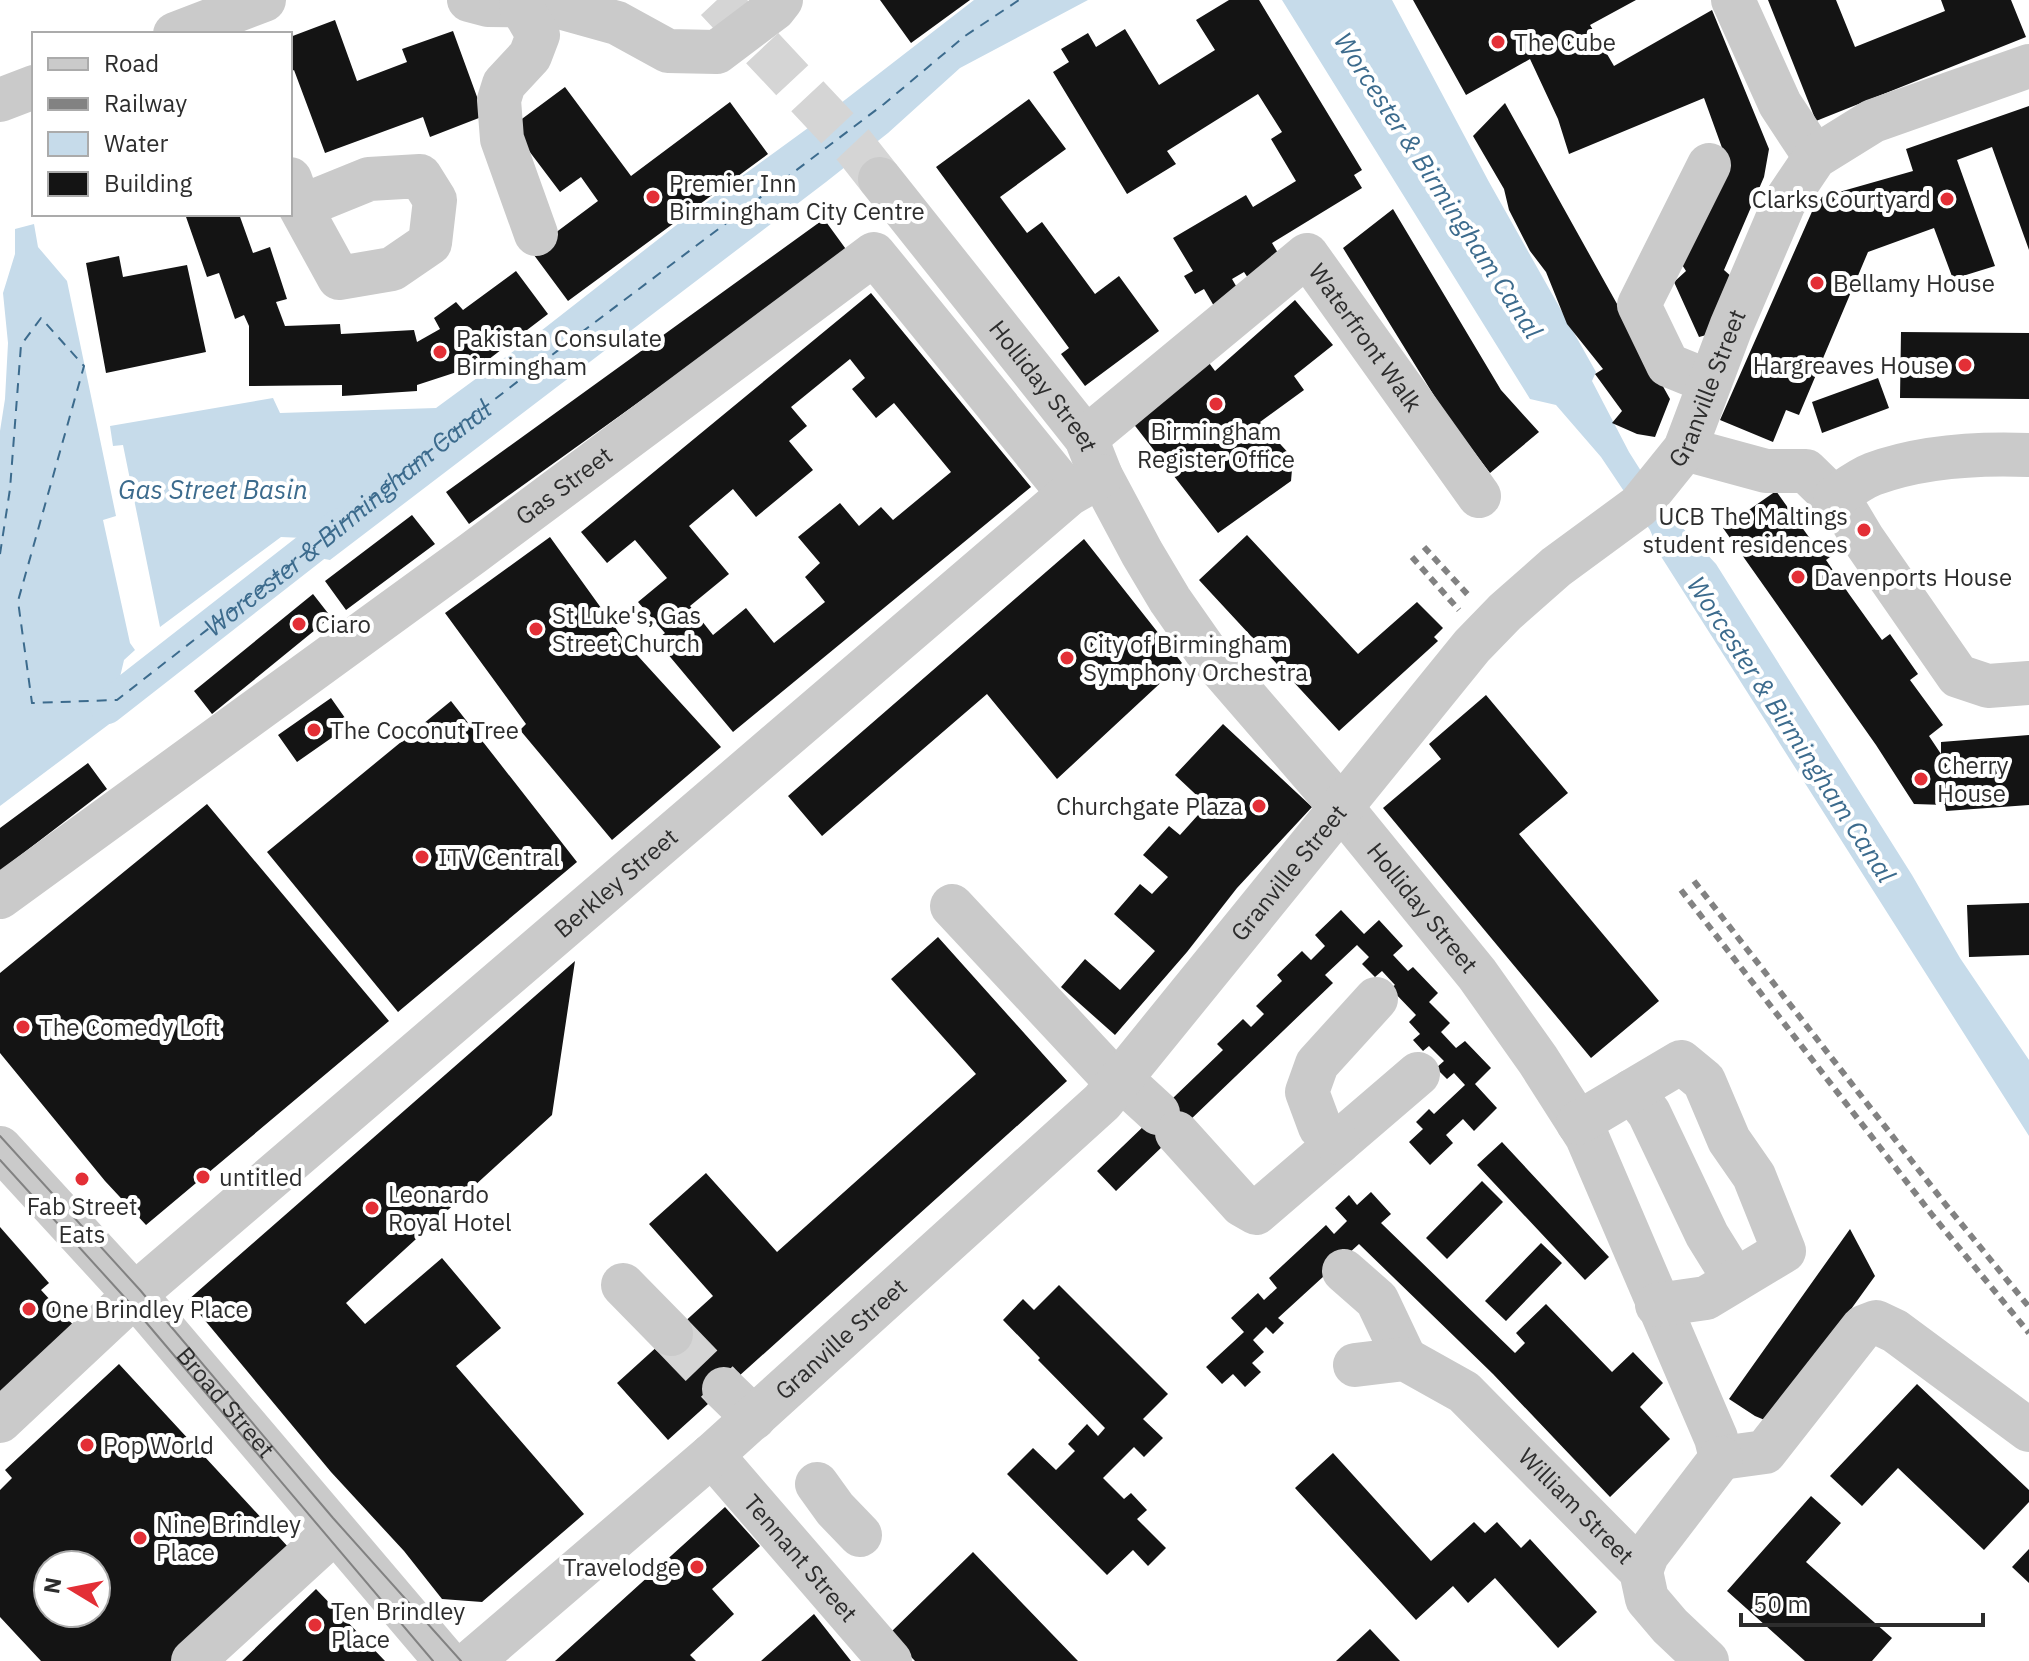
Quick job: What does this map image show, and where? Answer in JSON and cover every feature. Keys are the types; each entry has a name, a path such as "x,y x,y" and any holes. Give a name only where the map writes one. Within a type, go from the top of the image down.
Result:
{"street":[{"path":"469,0 488,5 556,6 617,23 668,51 717,52 774,9 781,0"},
{"path":"1733,0 1780,104 1815,157"},
{"path":"521,6 538,35 530,56 504,84 499,100 502,139 536,234"},
{"path":"183,32 245,16"},
{"name":"Granville Street","path":"472,1661 712,1455 739,1403 1120,1082 1441,682 1505,612 1556,567 1639,506 1685,449 1784,203 1815,157 1873,121 2029,66"},
{"path":"0,100 32,88"},
{"path":"1709,165 1639,305 1668,365 1710,382"},
{"name":"Holliday Street","path":"880,179 1085,469 1205,650 1341,807 1477,974 1538,1060 1587,1137 1716,1438 1721,1458"},
{"name":"Gas Street","path":"0,897 473,553 874,254 1085,469"},
{"name":"Waterfront Walk","path":"1085,469 1307,255 1479,496"},
{"path":"1685,449 1766,471 1806,471 1835,497 1958,676 1988,686 2029,683"},
{"path":"1835,497 1872,475 1929,460 1981,453 2029,455"},
{"name":"Berkley Street","path":"0,1421 135,1295 1085,469"},
{"path":"952,906 1120,1082 1168,1123 1242,1205 1256,1213 1418,1074"},
{"path":"1338,1143 1320,1127 1307,1092 1317,1064 1376,999"},
{"path":"1578,1123 1681,1062 1704,1081 1729,1140 1754,1176 1784,1251 1706,1298 1657,1305"},
{"path":"1632,1091 1649,1113 1707,1235 1735,1280"},
{"name":"Broad Street","path":"0,1148 135,1295 446,1661"},
{"path":"1344,1271 1377,1300 1405,1359 1355,1365"},
{"path":"623,1285 671,1334"},
{"path":"1641,1571 1647,1555 1721,1458 1765,1452 1863,1327 1876,1322 1895,1331 2029,1430"},
{"name":"William Street","path":"1405,1359 1464,1392 1641,1571 1647,1599 1707,1661"},
{"name":"Tennant Street","path":"712,1455 890,1661"},
{"path":"790,1546 837,1509"},
{"path":"193,1661 334,1532"}],"water":[{"path":"974,0 1088,0 960,68 888,133 826,182 330,560 303,555 303,538 281,537 160,627 123,445 113,446 110,426 273,398 280,413 436,408"},
{"path":"1282,0 1392,0 1489,182 1596,372 1592,381 1629,452 1665,509 1716,564 1912,875 1960,958 2029,1060 2029,1136 1662,558 1650,530 1601,457 1556,405 1530,399"},
{"name":"Gas Street Basin","path":"34,224 38,247 67,281 116,516 103,520 130,643 135,650 124,660 120,677 139,675 144,680 144,698 0,806 0,431 8,343 3,293 15,254 15,229"}],"building":[{"path":"880,0 970,0 911,43"},
{"path":"1229,0 1259,0 1362,170 1354,175 1362,188 1272,243 1281,258 1248,278 1244,272 1232,279 1239,291 1214,306 1204,289 1195,294 1184,276 1193,271 1173,238 1246,195 1253,207 1296,181 1271,139 1282,132 1258,94 1167,151 1176,164 1127,194 1053,72 1069,62 1061,49 1088,33 1096,47 1125,29 1159,85 1215,50 1196,20"},
{"path":"1413,0 1636,0 1590,25 1614,66 1712,10 1769,149 1764,177 1724,270 1733,278 1710,334 1699,337 1674,282 1686,271 1679,260 1725,156 1704,98 1569,154 1558,119 1530,59 1466,95"},
{"path":"1768,0 1836,0 1855,47 1945,11 1941,0 2011,0 2026,37 1816,121"},
{"path":"335,20 357,81 407,62 402,49 453,31 484,116 430,137 423,117 325,153 292,71 292,36"},
{"name":"Premier Inn Birmingham City Centre","path":"565,87 631,176 730,102 768,154 568,301 531,251 598,201 581,177 560,192 511,127"},
{"path":"1029,99 1066,149 1000,197 1027,233 1042,222 1095,294 1119,276 1159,331 1085,386 1061,354 1069,348 936,167"},
{"path":"1505,103 1670,399 1655,437 1637,434 1612,423 1622,411 1595,374 1603,369 1567,324 1546,272 1530,251 1509,210 1504,189 1473,136"},
{"path":"2029,106 2029,250 1992,147 1957,160 1995,266 1953,279 1934,228 1868,252 1799,415 1786,410 1773,442 1720,420 1818,198 1913,171 1906,149"},
{"path":"1393,209 1501,390 1539,432 1490,473 1446,415 1343,248"},
{"path":"186,216 240,216 253,253 270,247 287,299 276,302 285,326 340,324 341,334 414,330 417,342 440,329 434,318 456,302 463,310 516,271 548,314 467,376 463,370 417,385 417,391 342,396 342,385 249,386 249,326 244,315 235,319 219,273 207,277"},
{"path":"824,219 848,252 469,524 446,492"},
{"path":"119,256 123,277 187,265 206,352 106,373 86,263"},
{"path":"871,293 1031,487 733,732 656,640 665,633 638,602 667,578 635,540 607,563 581,532","holes":["850,359 865,378 852,389 876,418 894,403 951,472 893,520 881,507 859,526 840,503 798,537 820,563 805,577 825,602 774,643 746,608 713,635 690,606 729,574 689,526 733,489 756,517 813,470 789,441 807,426 791,407"]},
{"name":"Birmingham Register Office","path":"1295,300 1333,345 1294,376 1304,390 1260,422 1293,458 1291,481 1218,533 1129,418 1204,356 1215,371"},
{"name":"Hargreaves House","path":"1901,332 2029,333 2029,399 1900,398"},
{"path":"1878,378 1889,408 1822,433 1812,402"},
{"path":"1776,491 1816,547 1824,541 1834,554 1826,560 1882,640 1890,634 1918,674 1910,680 1943,725 1929,736 1941,754 1941,742 2029,735 2029,805 1946,811 1945,805 1914,804 1723,528"},
{"path":"412,515 435,544 346,610 325,581"},
{"path":"1247,535 1358,654 1417,602 1443,628 1434,637 1438,641 1339,731 1199,580"},
{"path":"550,537 627,644 721,747 612,840 520,730 526,724 445,613"},
{"name":"City of Birmingham Symphony Orchestra","path":"1084,539 1182,663 1057,779 987,694 822,836 788,796"},
{"path":"313,594 331,617 212,714 194,691"},
{"path":"1486,695 1568,793 1519,834 1659,1001 1591,1058 1383,808 1441,759 1429,744"},
{"name":"The Coconut Tree","path":"331,698 350,725 297,762 278,735"},
{"name":"ITV Central","path":"451,701 577,862 398,1012 267,852"},
{"path":"1223,724 1312,807 1237,888 1115,1035 1061,987 1085,959 1120,990 1155,951 1114,914 1140,884 1152,894 1168,877 1143,855 1169,826 1180,835 1207,805 1175,775"},
{"path":"88,763 107,789 0,871 0,828"},
{"path":"207,804 389,1021 146,1225 105,1181 0,1053 0,973"},
{"path":"2029,903 2029,955 1969,957 1967,905"},
{"path":"1341,910 1364,934 1379,920 1403,946 1393,955 1408,971 1413,967 1438,993 1429,1002 1450,1023 1441,1032 1456,1048 1465,1041 1491,1068 1475,1084 1497,1108 1474,1131 1463,1119 1446,1135 1453,1143 1430,1165 1409,1142 1423,1129 1416,1122 1429,1109 1434,1114 1465,1085 1454,1073 1447,1079 1436,1068 1444,1061 1429,1046 1423,1051 1413,1040 1420,1034 1409,1022 1416,1015 1390,988 1395,985 1382,971 1375,977 1362,964 1369,957 1357,945 1325,975 1333,983 1116,1191 1097,1171 1223,1050 1217,1044 1243,1019 1251,1027 1264,1014 1256,1006 1282,981 1277,975 1302,951 1311,960 1325,946 1315,935"},
{"path":"938,937 1067,1081 668,1440 617,1383 713,1296 649,1224 706,1173 777,1252 976,1074 891,979"},
{"path":"575,961 552,1115 346,1303 365,1324 442,1258 501,1328 456,1366 584,1514 482,1602 442,1599 188,1300"},
{"path":"1502,1142 1609,1257 1585,1280 1477,1165"},
{"path":"1482,1181 1503,1202 1447,1259 1426,1238"},
{"path":"1371,1192 1391,1214 1381,1223 1515,1353 1525,1343 1516,1333 1546,1304 1612,1372 1633,1352 1663,1383 1640,1407 1670,1439 1610,1497 1493,1374 1359,1244 1278,1318 1284,1323 1273,1334 1266,1327 1253,1340 1264,1352 1252,1363 1261,1372 1245,1387 1233,1374 1222,1384 1206,1367 1244,1332 1231,1318 1258,1293 1264,1300 1277,1288 1269,1278 1326,1225 1334,1234 1347,1221 1335,1208 1349,1195 1357,1205"},
{"name":"One Brindley Place","path":"0,1227 49,1283 41,1290 77,1329 0,1400"},
{"path":"1850,1229 1875,1276 1767,1421 1755,1416 1729,1399"},
{"path":"1541,1243 1562,1263 1506,1321 1485,1301"},
{"path":"1059,1285 1168,1394 1143,1419 1163,1438 1144,1457 1134,1447 1103,1478 1124,1499 1131,1493 1147,1510 1137,1519 1166,1548 1148,1566 1133,1550 1107,1575 1007,1474 1033,1448 1056,1470 1075,1451 1068,1444 1087,1424 1098,1436 1105,1428 1003,1320 1023,1299 1034,1310"},
{"name":"Nine Brindley Place","path":"119,1364 290,1549 171,1661 41,1661 0,1617 0,1490 12,1478 5,1470"},
{"path":"1917,1384 2029,1490 2029,1502 1984,1550 1898,1468 1862,1506 1830,1476"},
{"path":"1333,1453 1431,1561 1474,1522 1485,1533 1497,1522 1521,1548 1530,1539 1597,1612 1558,1648 1495,1578 1468,1603 1453,1586 1416,1620 1295,1488"},
{"path":"1811,1496 1841,1523 1806,1562 1892,1638 1872,1661 1805,1661 1727,1591"},
{"name":"Travelodge","path":"725,1507 760,1546 712,1589 734,1614 690,1655 696,1661 555,1661"},
{"path":"2029,1549 2029,1583 2012,1567"},
{"path":"973,1552 1078,1661 915,1661 889,1634"},
{"name":"Ten Brindley Place","path":"316,1589 385,1661 242,1661"},
{"path":"814,1614 851,1661 761,1661"},
{"path":"1370,1629 1400,1661 1336,1661"}],"waterway":[{"name":"Worcester & Birmingham Canal","path":"107,707 340,525"}],"ferry route":[{"path":"0,554 10,489 21,345 41,318 84,366 18,601 32,703 117,700 303,555 455,430 884,104 965,36 1019,0"}],"tunnel":[{"path":"717,0 854,146 880,179"},
{"path":"671,1334 724,1389"}],"tram line":[{"path":"0,1136 140,1290 333,1518 461,1661"},
{"path":"0,1160 128,1301 433,1661"}],"railway":[{"path":"1424,547 1470,597"},
{"path":"1412,557 1459,610"},
{"path":"1694,881 2029,1307"},
{"path":"1681,890 1933,1216 2029,1333"}],"place":[{"name":"The Cube","path":"1498,42"},
{"name":"Premier Inn Birmingham City Centre","path":"653,197"},
{"name":"Clarks Courtyard","path":"1947,199"},
{"name":"Bellamy House","path":"1817,283"},
{"name":"Pakistan Consulate Birmingham","path":"440,352"},
{"name":"Hargreaves House","path":"1965,365"},
{"name":"Birmingham Register Office","path":"1216,404"},
{"name":"UCB The Maltings student residences","path":"1864,530"},
{"name":"Davenports House","path":"1798,577"},
{"name":"Ciaro","path":"299,624"},
{"name":"St Luke's, Gas Street Church","path":"536,629"},
{"name":"City of Birmingham Symphony Orchestra","path":"1067,658"},
{"name":"The Coconut Tree","path":"314,730"},
{"name":"Cherry House","path":"1921,779"},
{"name":"Churchgate Plaza","path":"1259,806"},
{"name":"ITV Central","path":"422,857"},
{"name":"The Comedy Loft","path":"23,1027"},
{"name":"untitled","path":"203,1177"},
{"name":"Fab Street Eats","path":"82,1179"},
{"name":"Leonardo Royal Hotel","path":"372,1208"},
{"name":"One Brindley Place","path":"29,1309"},
{"name":"Pop World","path":"87,1445"},
{"name":"Nine Brindley Place","path":"140,1538"},
{"name":"Travelodge","path":"697,1567"},
{"name":"Ten Brindley Place","path":"315,1625"}]}
